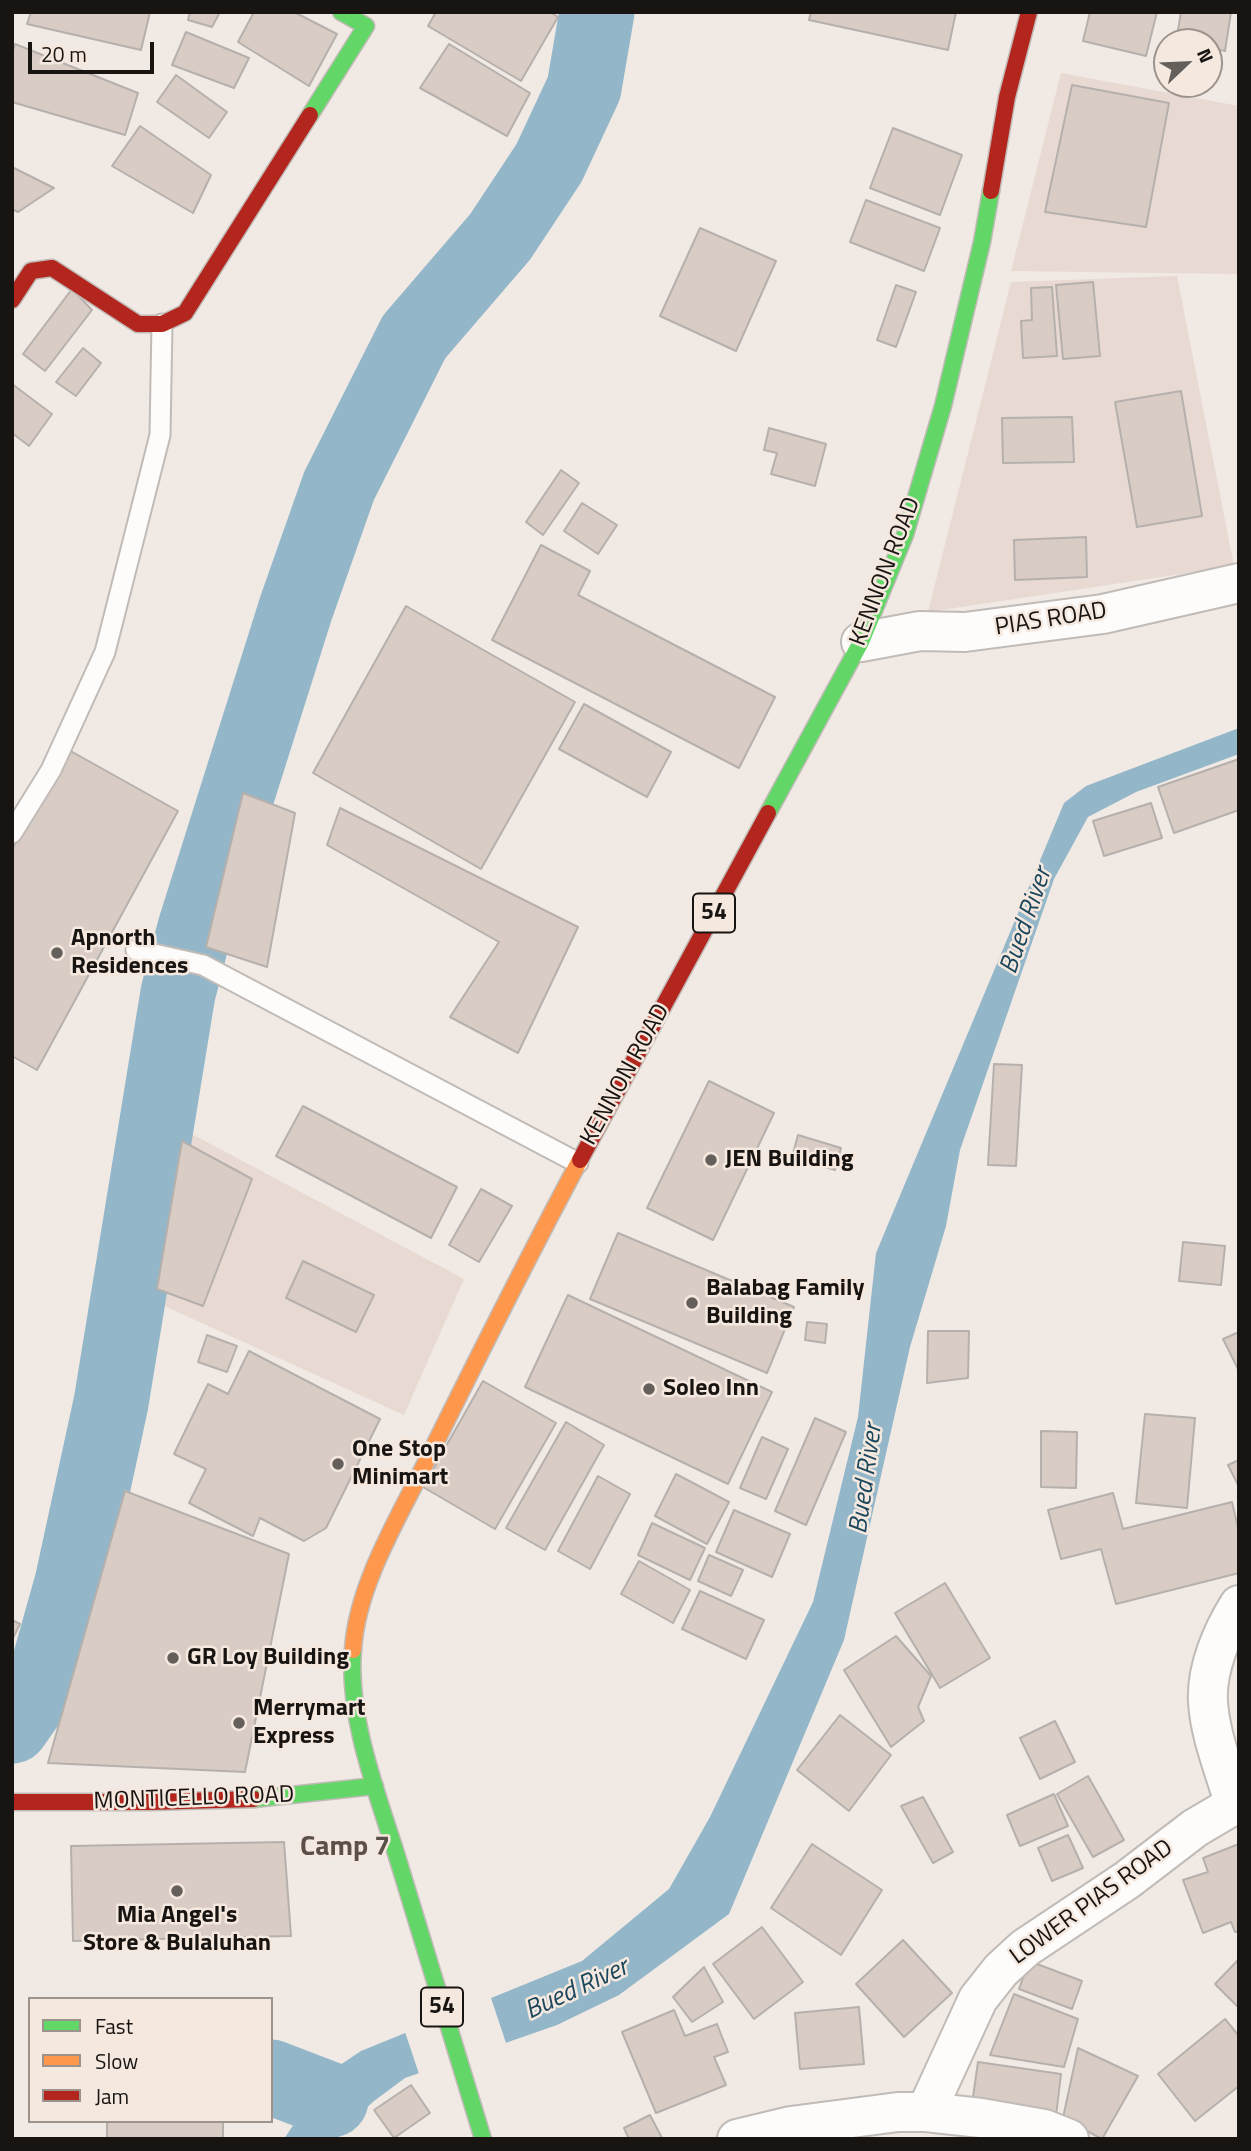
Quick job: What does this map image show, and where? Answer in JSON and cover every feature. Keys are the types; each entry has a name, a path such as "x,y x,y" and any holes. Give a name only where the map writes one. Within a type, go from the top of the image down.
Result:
{"main road":[{"path":"12,299 31,271 52,268 138,324 162,324 185,313 366,26 341,12"},
{"name":"KENNON ROAD","path":"484,2139 375,1786 359,1723 351,1671 354,1630 362,1599 376,1564 496,1320 578,1163 861,642 905,535 943,406 982,242 1007,97 1029,12"},
{"name":"MONTICELLO ROAD","path":"12,1802 254,1800 318,1795 375,1786"}],"street":[{"name":"PIAS ROAD","path":"861,642 920,631 965,632 1103,614 1239,583"},
{"name":"LOWER PIAS ROAD","path":"926,2112 978,1998 1001,1970 1025,1948 1127,1880 1195,1828 1237,1803 1208,1704 1210,1674 1229,1620 1239,1605"},
{"path":"737,2139 790,2126 898,2112 981,2118 1044,2129 1069,2139"}],"lane":[{"path":"12,833 51,770 105,652 160,435 162,324"},
{"path":"136,950 203,965 578,1163"}],"shaded area":[{"path":"1061,73 1153,90 1153,98 1196,98 1239,106 1239,274 1011,271"},
{"path":"1177,276 1234,566 928,612 1011,282"},
{"path":"175,1125 464,1279 404,1415 138,1294"}],"water":[{"name":"Bued River","path":"1239,728 1239,754 1136,792 1088,817 1054,879 960,1150 946,1226 910,1347 844,1640 729,1914 619,1995 557,2025 405,2078 374,2101 340,2132 336,2139 284,2139 328,2073 361,2051 582,1961 669,1889 710,1817 813,1602 858,1417 876,1253 1064,803 1086,786"}],"pier":[{"path":"490,1995 507,2046 420,2077 404,2029"}],"building":[{"path":"31,12 150,12 141,50 27,24"},
{"path":"190,12 220,12 212,27 188,20"},
{"path":"254,12 294,12 337,34 309,86 238,42"},
{"path":"436,12 550,12 558,17 521,81 428,26"},
{"path":"811,12 956,12 948,50 809,20"},
{"path":"1090,12 1157,12 1146,56 1083,41"},
{"path":"1181,12 1231,12 1225,51 1223,28 1178,28"},
{"path":"186,32 249,58 234,88 172,65"},
{"path":"15,44 138,93 125,135 12,102 12,53"},
{"path":"449,44 530,93 507,136 420,88"},
{"path":"176,75 227,112 209,138 157,102"},
{"path":"1072,85 1169,103 1146,227 1045,212"},
{"path":"140,126 211,175 193,213 112,166"},
{"path":"893,128 962,155 940,215 870,188"},
{"path":"12,167 54,188 18,212 12,209"},
{"path":"866,200 940,228 924,271 850,242"},
{"path":"700,228 776,261 736,351 660,316"},
{"path":"1093,282 1100,356 1063,359 1056,285"},
{"path":"896,285 916,292 896,347 877,340"},
{"path":"1052,287 1057,356 1023,358 1021,321 1032,320 1031,288"},
{"path":"72,289 92,310 45,371 23,354"},
{"path":"83,348 101,363 76,396 56,382"},
{"path":"12,384 52,414 29,446 12,433"},
{"path":"1181,391 1202,516 1137,527 1115,402"},
{"path":"1072,417 1074,462 1003,463 1002,418"},
{"path":"769,428 826,444 815,486 771,474 777,453 764,450"},
{"path":"561,470 579,483 543,535 526,522"},
{"path":"582,503 617,525 598,554 564,531"},
{"path":"1086,537 1087,577 1015,580 1014,540"},
{"path":"541,545 590,571 578,595 775,697 739,768 492,640"},
{"path":"406,606 575,702 481,869 313,773"},
{"path":"584,704 671,752 647,797 559,749"},
{"name":"Apnorth Residences","path":"67,749 178,811 37,1070 12,1056 12,849"},
{"path":"1239,759 1239,810 1174,833 1158,787"},
{"path":"243,793 295,813 267,967 206,947"},
{"path":"1151,803 1162,838 1104,856 1093,821"},
{"path":"340,808 578,927 518,1053 450,1017 499,942 327,845"},
{"path":"994,1064 1022,1065 1016,1166 988,1165"},
{"name":"JEN Building","path":"709,1081 774,1113 713,1240 647,1208"},
{"path":"303,1106 457,1187 431,1238 276,1156"},
{"path":"798,1135 841,1148 835,1170 792,1157"},
{"path":"182,1141 252,1179 203,1306 157,1289"},
{"path":"481,1189 512,1206 479,1262 449,1245"},
{"name":"Balabag Family Building","path":"618,1233 794,1307 767,1373 590,1299"},
{"path":"1183,1242 1225,1246 1221,1285 1179,1281"},
{"path":"303,1261 374,1295 356,1332 286,1298"},
{"name":"Soleo Inn","path":"568,1295 772,1392 728,1484 525,1387"},
{"path":"807,1322 827,1324 825,1343 805,1340"},
{"path":"928,1331 969,1331 968,1378 927,1383"},
{"path":"1239,1332 1239,1371 1223,1339"},
{"path":"207,1335 237,1346 227,1372 198,1362"},
{"path":"249,1351 380,1419 326,1528 304,1541 260,1518 253,1536 189,1503 206,1469 174,1454 208,1384 228,1394"},
{"path":"483,1381 556,1423 495,1529 423,1487"},
{"path":"1145,1414 1195,1418 1187,1508 1136,1503"},
{"path":"815,1418 846,1432 806,1525 775,1511"},
{"path":"566,1422 604,1445 545,1550 506,1528"},
{"path":"1041,1431 1077,1432 1076,1488 1041,1487"},
{"path":"762,1437 788,1449 766,1499 740,1488"},
{"path":"1239,1460 1239,1487 1228,1465"},
{"path":"676,1474 729,1502 707,1544 655,1516"},
{"path":"598,1476 630,1494 590,1569 558,1551"},
{"name":"GR Loy Building","path":"125,1491 289,1554 245,1772 48,1763"},
{"path":"1113,1493 1123,1529 1232,1502 1239,1532 1239,1573 1116,1604 1101,1549 1061,1559 1048,1510"},
{"path":"734,1510 790,1534 772,1577 716,1552"},
{"path":"652,1523 705,1548 690,1580 638,1555"},
{"path":"709,1555 743,1570 731,1596 698,1581"},
{"path":"639,1561 690,1590 673,1623 621,1594"},
{"path":"945,1583 990,1658 940,1688 895,1613"},
{"path":"700,1591 764,1620 746,1659 682,1629"},
{"path":"12,1620 20,1624 12,1640"},
{"path":"896,1636 931,1676 918,1707 924,1721 891,1747 844,1670"},
{"path":"840,1715 891,1755 849,1811 797,1770"},
{"path":"1055,1721 1075,1762 1040,1779 1020,1738"},
{"path":"1088,1776 1124,1840 1093,1857 1057,1794"},
{"path":"1054,1794 1068,1826 1020,1846 1007,1815"},
{"path":"923,1797 953,1852 933,1863 901,1806"},
{"path":"1068,1835 1083,1868 1052,1881 1038,1848"},
{"path":"284,1842 291,1936 73,1941 71,1846"},
{"path":"812,1844 882,1890 841,1955 771,1908"},
{"path":"1239,1844 1239,1931 1235,1932 1231,1922 1203,1933 1183,1880 1208,1872 1203,1858"},
{"path":"762,1927 803,1982 754,2019 713,1964"},
{"path":"903,1940 952,1993 904,2037 856,1984"},
{"path":"1239,1959 1239,2008 1215,1984"},
{"path":"1029,1961 1082,1981 1072,2009 1019,1989"},
{"path":"704,1967 723,2002 692,2022 673,1997"},
{"path":"1014,1994 1078,2019 1064,2067 990,2055"},
{"path":"859,2007 864,2064 800,2069 795,2013"},
{"path":"674,2010 685,2036 717,2024 728,2052 714,2057 726,2085 656,2113 622,2032"},
{"path":"1225,2019 1239,2036 1239,2086 1195,2121 1158,2074"},
{"path":"1078,2048 1138,2076 1102,2139 1063,2118"},
{"path":"978,2062 1061,2074 1056,2116 972,2104"},
{"path":"411,2085 430,2113 394,2138 374,2110"},
{"path":"650,2115 662,2138 629,2139 624,2128"},
{"path":"107,2123 223,2123 223,2139 107,2139"}],"waterway":[{"path":"12,1726 45,1679 72,1583 111,1403 178,993 195,928 296,608 339,486 414,337 500,237 549,163 584,88 597,12"},
{"path":"273,2078 331,2100"}],"traffic: fast":[{"path":"310,115 366,26 341,12"},
{"path":"768,813 861,642 905,535 943,406 982,242 991,191"},
{"path":"353,1650 355,1703 366,1758 483,2139"},
{"path":"254,1799 375,1786"}],"traffic: slow":[{"path":"353,1650 363,1600 382,1549 580,1160"}],"traffic: jam":[{"path":"991,191 1007,97 1029,12"},
{"path":"12,300 31,271 52,268 138,324 162,324 185,313 310,115"},
{"path":"580,1160 768,813"},
{"path":"12,1802 254,1799"}],"place":[{"name":"Apnorth Residences","path":"57,953"},
{"name":"JEN Building","path":"711,1160"},
{"name":"Balabag Family Building","path":"692,1303"},
{"name":"Soleo Inn","path":"649,1389"},
{"name":"One Stop Minimart","path":"338,1464"},
{"name":"GR Loy Building","path":"173,1658"},
{"name":"Merrymart Express","path":"239,1723"},
{"name":"Mia Angel's Store & Bulaluhan","path":"177,1891"}],"district":[{"name":"Camp 7","path":"345,1848"}]}
